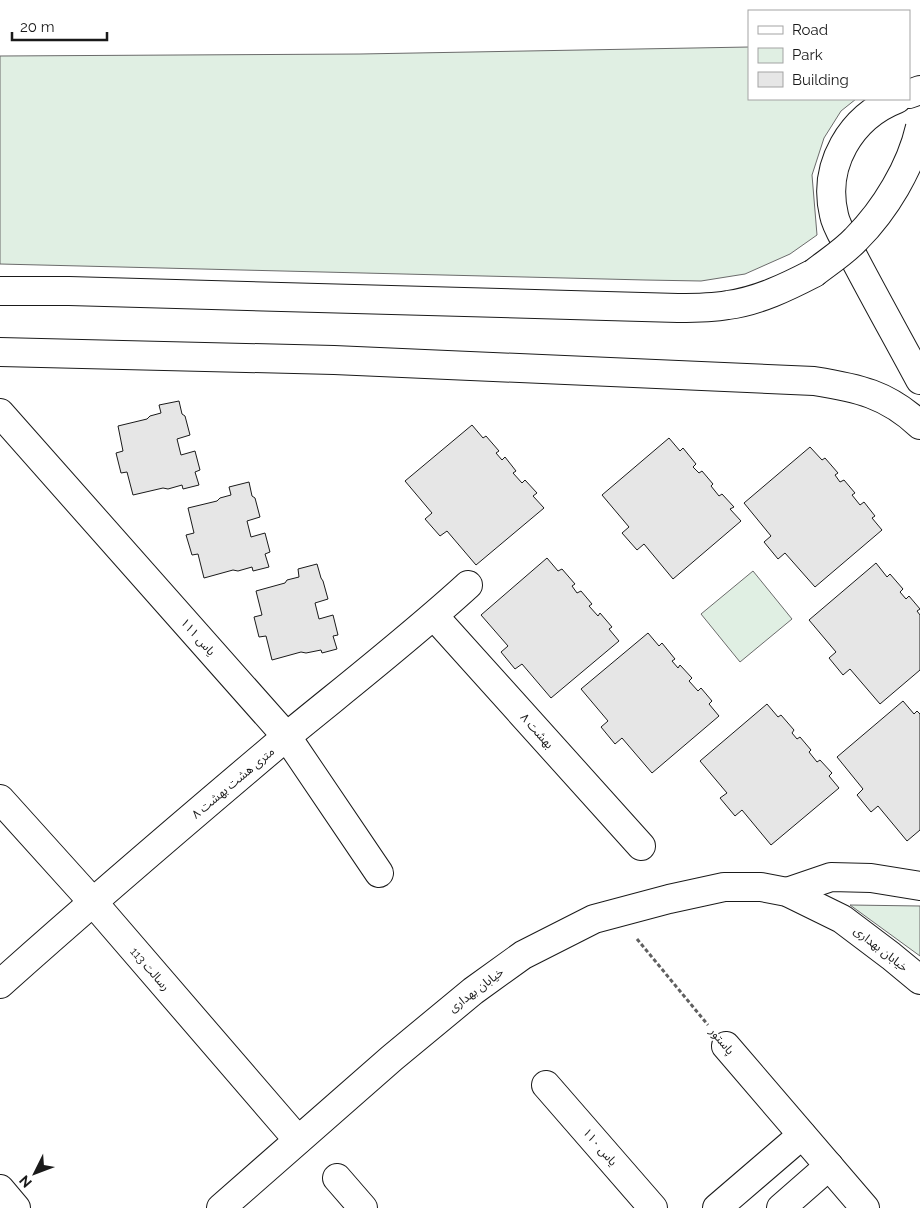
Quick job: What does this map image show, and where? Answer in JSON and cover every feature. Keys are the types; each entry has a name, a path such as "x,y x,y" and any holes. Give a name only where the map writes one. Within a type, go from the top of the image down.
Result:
{"street":[{"path":"895,100 876,109 859,124 848,138 837,158 832,175 830,197 834,217 868,285 920,380"},
{"path":"0,291 678,308 728,305 768,294 793,284 814,273 855,240 871,223 901,177 920,127"},
{"path":"0,352 334,360 814,381 862,390 882,398 903,410 920,425"},
{"name":"یاس ۱۱۱","path":"0,413 287,737 380,873"},
{"name":"۸ متری هشت بهشت","path":"0,984 92,901 434,616 468,585"},
{"name":"۸ بهشت","path":"434,616 641,846"},
{"name":"رسالت 113","path":"0,799 92,901 298,1140"},
{"path":"787,892 831,877 871,878 920,886"},
{"name":"خیابان بهداری","path":"221,1208 392,1058 473,991 523,956 594,920 669,899 724,887 761,886 787,892 842,919 920,980"},
{"name":"پاستور","path":"726,1046 864,1208"},
{"name":"یاس ۱۱۰","path":"546,1085 653,1208"},
{"path":"717,1208 802,1135"},
{"path":"781,1208 829,1166"},
{"path":"337,1178 363,1208"},
{"path":"0,1189 16,1208"}],"path":[{"name":"پاستور","path":"616,914 726,1046"}],"green space":[{"path":"748,47 748,100 855,100 841,111 824,138 812,175 817,235 790,254 745,274 701,281 0,264 0,56 360,54"},
{"path":"753,571 792,619 740,662 701,614"},
{"path":"850,905 920,906 920,956"}],"building":[{"path":"179,401 190,435 177,439 181,455 195,451 200,470 195,472 199,485 183,489 182,485 133,495 127,472 121,473 116,453 123,451 118,426 147,419 150,416 161,413 159,405"},
{"path":"472,425 483,438 486,436 499,451 496,453 502,460 505,457 516,471 513,473 522,483 525,480 537,493 533,496 544,508 476,565 447,531 440,536 425,519 432,513 405,481"},
{"path":"669,438 680,451 683,448 696,464 693,467 699,473 702,471 713,484 711,486 719,496 722,494 734,507 730,509 741,521 673,579 644,544 637,550 622,533 629,527 602,495"},
{"path":"810,447 822,460 825,458 838,473 835,475 840,482 844,480 855,493 852,495 860,505 864,502 875,516 872,518 882,530 815,587 785,553 778,559 764,542 771,536 744,503"},
{"path":"249,482 260,517 247,521 251,537 265,533 270,552 265,554 269,567 253,571 252,567 238,571 233,570 204,578 198,554 192,555 186,535 194,533 188,508 217,501 220,498 231,495 229,487"},
{"path":"547,558 558,571 562,569 575,584 572,586 577,593 581,591 592,604 589,606 598,616 600,613 612,627 609,629 619,641 551,698 522,664 515,669 501,652 508,646 481,615"},
{"path":"876,563 887,577 890,574 903,589 900,592 906,599 909,596 920,609 917,611 920,615 920,670 880,704 850,669 843,675 829,658 836,652 809,620"},
{"path":"317,564 328,599 315,603 319,619 333,615 338,635 333,636 337,649 322,653 321,650 301,652 272,660 266,636 259,637 254,617 262,615 256,591 299,577 298,569"},
{"path":"648,633 659,646 662,643 675,659 672,661 678,668 680,665 692,678 689,681 698,691 701,688 712,701 709,704 719,716 652,773 622,738 615,744 601,727 608,721 581,689"},
{"path":"903,701 914,714 917,711 920,714 920,830 907,841 878,806 871,812 857,795 863,789 837,757"},
{"path":"767,704 778,717 781,715 794,730 792,733 797,739 800,737 811,750 809,752 817,762 820,760 832,773 829,776 839,788 771,845 742,810 735,816 720,798 727,793 700,761"}]}
